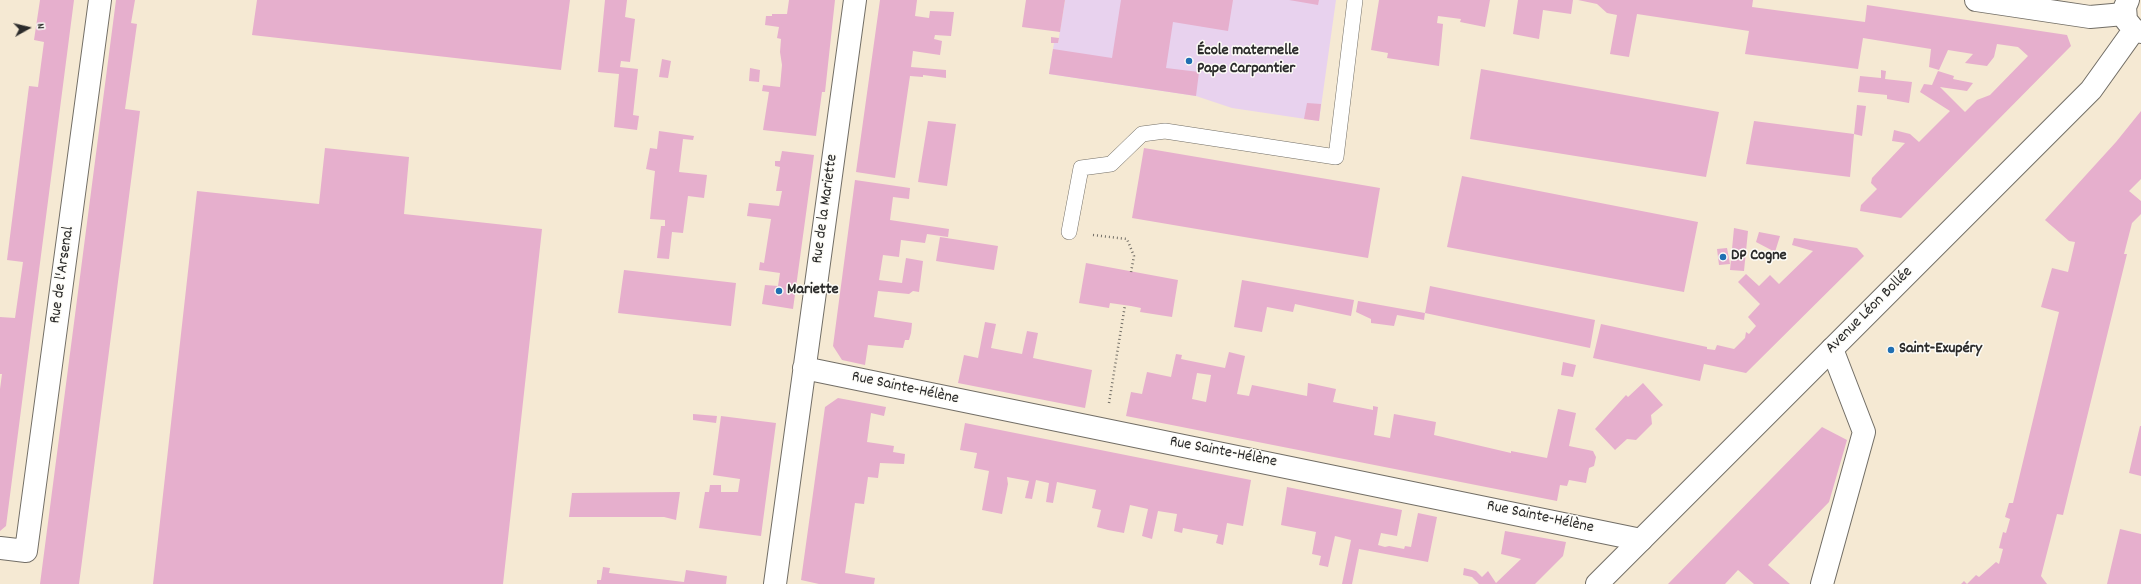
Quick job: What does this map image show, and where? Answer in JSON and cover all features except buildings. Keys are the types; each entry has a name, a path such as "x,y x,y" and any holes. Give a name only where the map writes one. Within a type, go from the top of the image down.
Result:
{"street":[{"name":"Rue de l'Arsenal","path":"0,548 26,551 100,0"},
{"name":"Rue de la Mariette","path":"775,584 855,0"},
{"path":"1976,0 2090,17 2132,19"},
{"name":"Avenue Léon Bollée","path":"1597,584 2091,90 2132,19"},
{"path":"1822,584 1864,432 1832,349"},
{"name":"Rue Sainte-Hélène","path":"804,368 1641,540"}],"lane":[{"path":"1069,232 1080,168 1111,164 1142,134 1165,131 1336,157 1355,0"}],"path":[{"path":"1069,232 1127,239 1134,256 1131,272"},
{"path":"1104,429 1125,305"}],"shaded area":[{"name":"École maternelle Pape Carpantier","path":"1065,0 1336,0 1319,121 1232,108 1196,96 1049,74 1054,43 1058,43"}],"place":[{"name":"École maternelle Pape Carpantier","path":"1189,61"},
{"name":"DP Cogne","path":"1723,257"},
{"name":"Mariette","path":"779,291"},
{"name":"Saint-Exupéry","path":"1891,350"}]}
